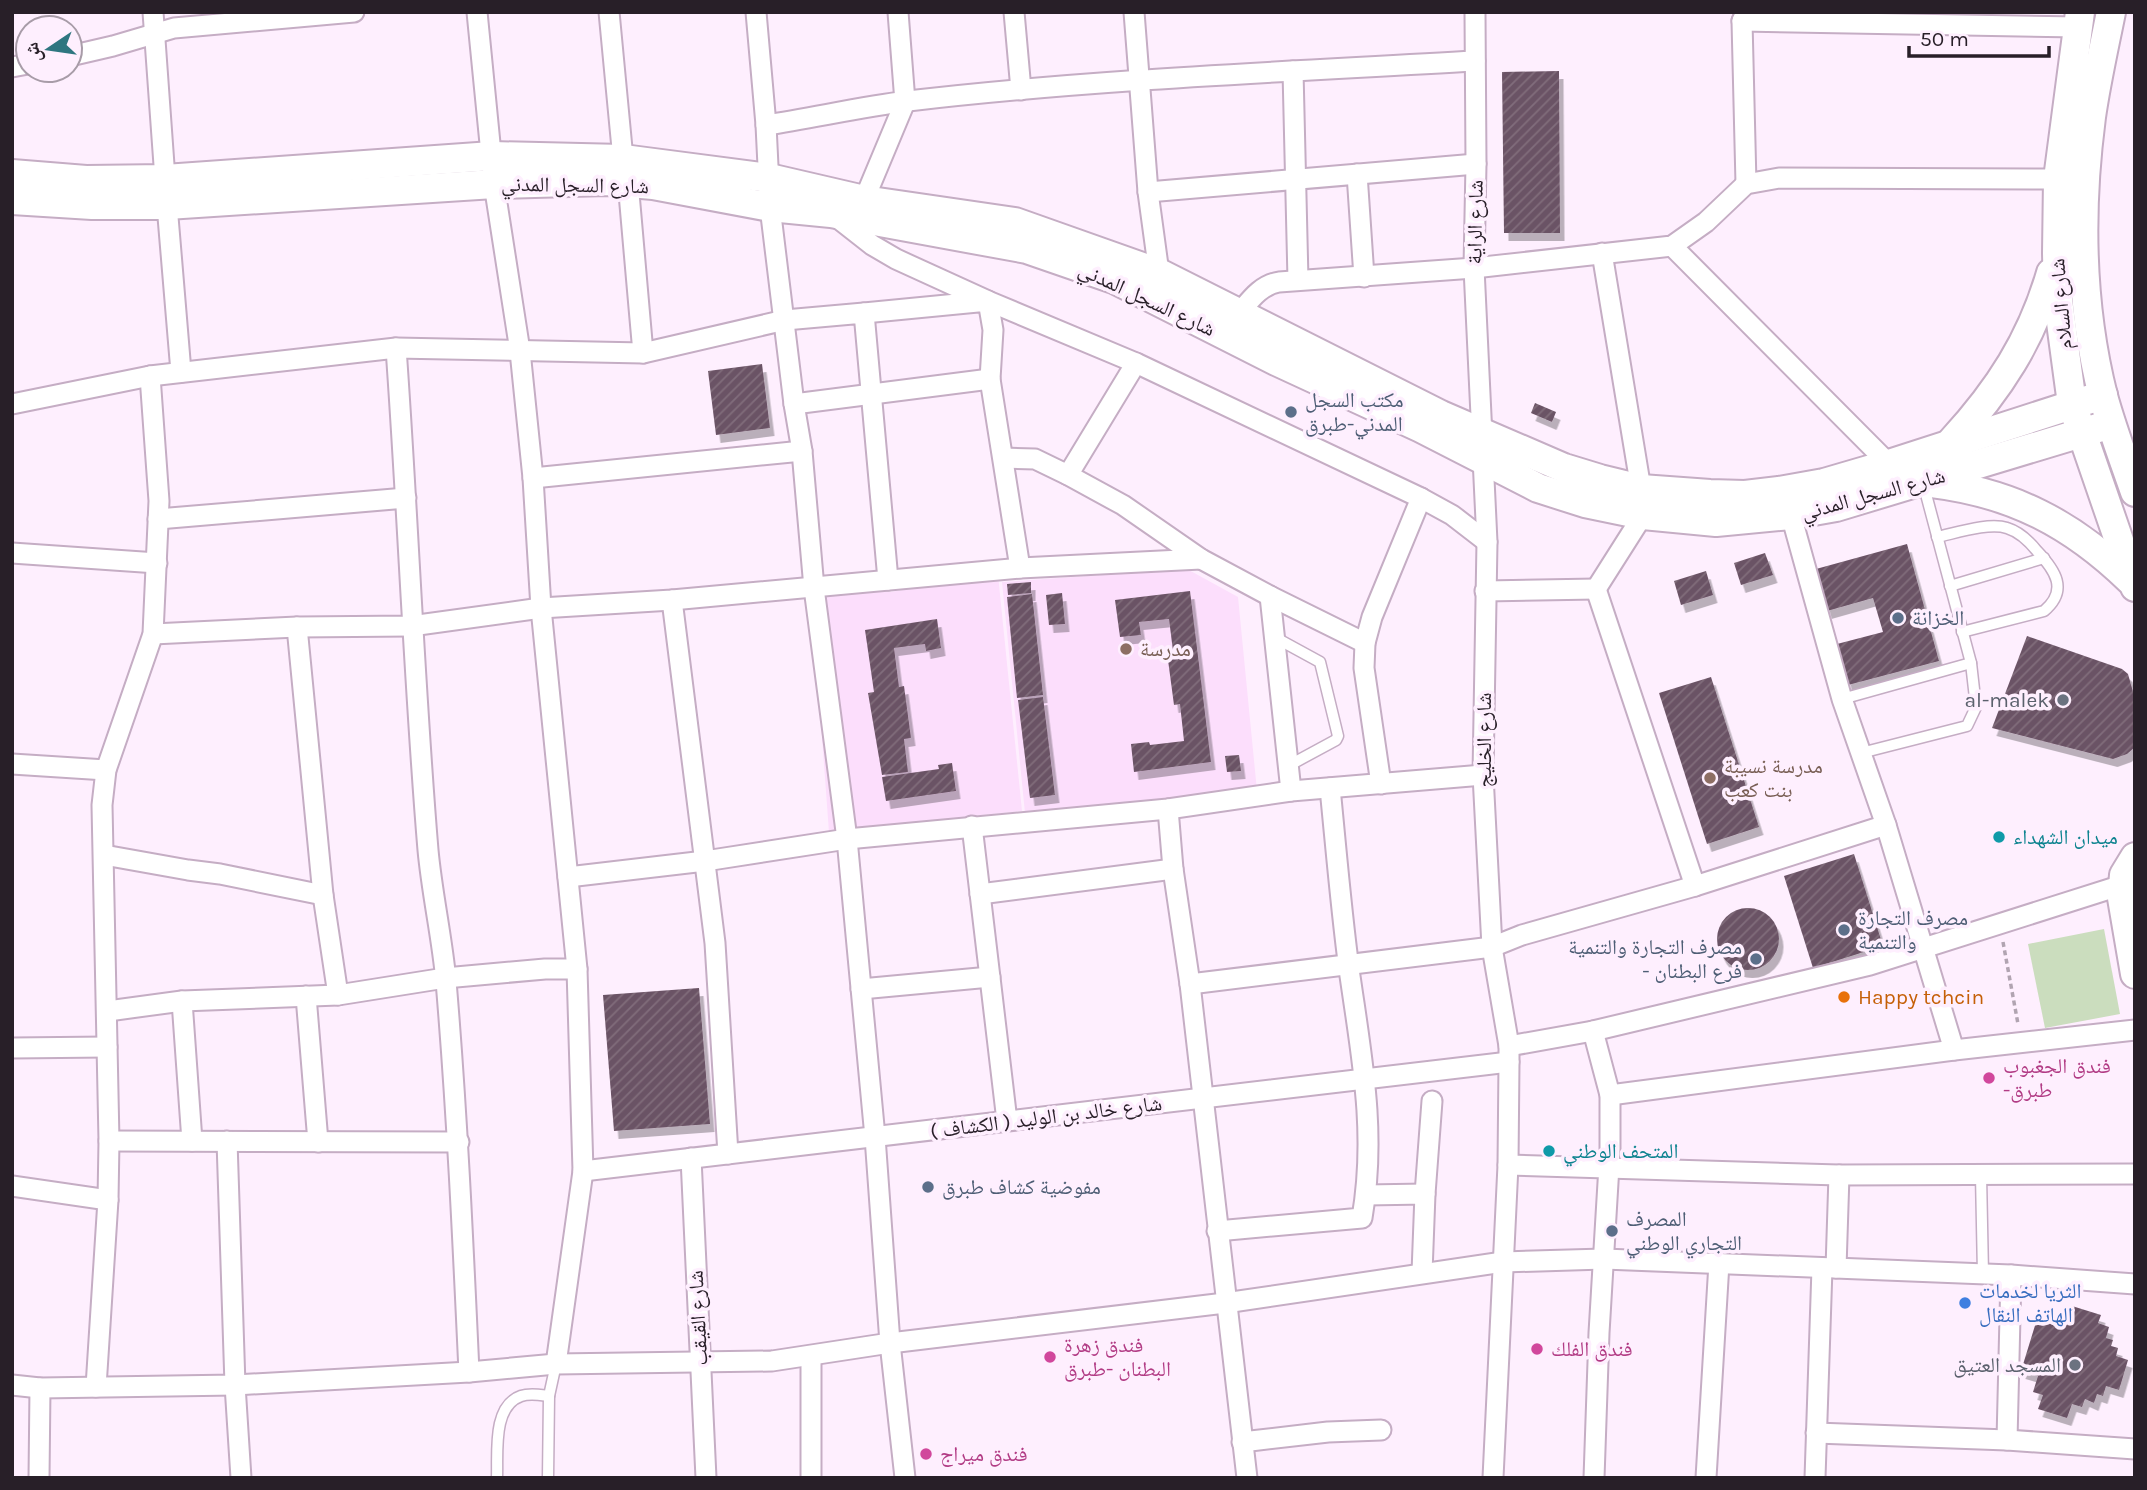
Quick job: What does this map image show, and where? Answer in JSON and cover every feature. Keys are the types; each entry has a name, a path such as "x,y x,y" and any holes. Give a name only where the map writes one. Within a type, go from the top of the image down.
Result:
{"street":[{"path":"84,53 113,46 154,22 201,24 354,12"},
{"path":"477,12 494,184 520,351 533,478 541,608 577,969 583,1171 556,1364"},
{"path":"609,12 643,353"},
{"path":"756,12 770,207 802,451 814,588 848,839 875,1137 890,1343 905,1478"},
{"path":"864,200 905,102 898,12"},
{"path":"1014,12 1021,90"},
{"path":"1134,12 1158,273"},
{"name":"شارع الراية","path":"1475,12 1474,268 1482,432"},
{"name":"شارع السلام","path":"2111,12 2092,115 2083,214 2084,263 2087,307 2103,395 2135,492"},
{"path":"1746,184 1744,16 2079,20"},
{"name":"شارع السلام","path":"2079,20 2058,179 2056,253 2059,300 2072,404 2134,586"},
{"path":"154,22 181,372"},
{"path":"766,125 905,102 1141,79 1475,61"},
{"path":"1293,71 1298,280"},
{"name":"شارع السجل المدني","path":"12,201 67,205 492,156 625,170 769,178 864,200 1015,222 1158,273 1240,312 1413,402 1564,468 1600,479 1642,502 1716,522 1791,515 1836,507 2111,424"},
{"path":"1149,192 1476,164"},
{"name":"شارع السجل المدني","path":"12,174 86,180 166,192 494,184 625,170 682,190 770,207 831,213 1027,250 1114,279 1538,488 1585,503 1642,502 1710,494 1745,495 1824,483 2103,395"},
{"path":"1357,174 1364,277"},
{"path":"1240,312 1270,283 1474,268 1672,246 1706,222 1746,184 1779,178 2058,179"},
{"path":"831,213 872,245 988,301 1136,363 1422,498 1452,515 1486,542"},
{"path":"1672,246 1889,464"},
{"path":"1602,253 1642,502 1596,589 1695,886"},
{"path":"1949,444 2006,376 2040,306 2056,253"},
{"path":"12,404 150,376 396,348 643,353 785,320 988,301"},
{"path":"988,301 993,330 990,379 1020,568"},
{"path":"864,313 888,580"},
{"path":"396,348 411,626 428,854 445,978 459,1142 469,1372"},
{"path":"1068,475 1136,363"},
{"path":"96,1387 108,1200 109,1141 102,805 106,770 153,634 159,501 150,376"},
{"path":"794,404 990,379"},
{"name":"شارع الخليج","path":"1482,432 1486,542 1483,775 1492,947 1509,1054 1508,1166 1493,1478"},
{"path":"533,478 802,451"},
{"path":"1004,457 1035,459 1068,475 1123,505 1201,559 1365,643"},
{"path":"1923,482 1962,487 2001,497 2038,512 2073,532 2105,556 2134,586"},
{"path":"158,519 406,498"},
{"path":"1381,784 1364,668 1365,643 1372,617 1422,498"},
{"path":"1791,515 1842,699 1885,825 1954,1050"},
{"path":"12,553 157,563"},
{"path":"153,634 297,627 411,626 541,608 672,600 1020,568 1201,559"},
{"path":"1485,592 1596,589"},
{"path":"1270,596 1291,791"},
{"path":"672,600 715,943 728,1154"},
{"path":"297,627 323,895 338,995"},
{"path":"12,764 106,770"},
{"path":"568,877 705,861 848,839 1168,809 1291,791 1483,775"},
{"path":"1217,1231 1362,1217 1366,1195 1369,1116 1330,788"},
{"path":"1168,809 1247,1478"},
{"path":"1190,984 1492,947 1522,935 1695,886 1885,825"},
{"path":"972,826 1007,1121"},
{"path":"104,855 220,874 323,895"},
{"path":"2135,857 2122,885 2135,974"},
{"path":"980,894 1173,869"},
{"name":"شارع خالد بن الوليد ( الكشاف )","path":"583,1171 1365,1079 1509,1054 1593,1031 1870,965 2122,885"},
{"path":"108,1011 182,1001 338,995 445,978 545,969 577,969"},
{"path":"861,989 990,977"},
{"path":"306,996 318,1142"},
{"path":"182,1001 192,1141"},
{"path":"1610,1095 1954,1050 2135,1030"},
{"path":"1593,1031 1610,1095 1594,1478"},
{"path":"12,1048 107,1047"},
{"path":"1422,1273 1432,1101"},
{"path":"109,1141 459,1142"},
{"path":"227,1141 234,1385 241,1478"},
{"name":"شارع القيقب","path":"691,1158 706,1478"},
{"path":"1508,1166 1839,1175 2135,1174"},
{"path":"1815,1478 1829,1268 1839,1175"},
{"path":"12,1186 108,1200"},
{"path":"1366,1195 1425,1194"},
{"path":"12,1385 40,1388 234,1385 469,1372 556,1364 772,1361 890,1343 1225,1303 1503,1262 1604,1259 2011,1275 2135,1284"},
{"path":"1706,1478 1719,1264"},
{"path":"2007,1440 2011,1275"},
{"path":"811,1356 811,1478"},
{"path":"39,1478 40,1388"},
{"path":"1242,1442 1328,1432 1381,1430"},
{"path":"1816,1433 2007,1440 2135,1449"}],"lane":[{"path":"1861,753 1967,726 1976,707 1971,663 1923,482"},
{"path":"1937,537 1993,526 2007,528 2025,537 2052,567 2056,576 2057,587 2051,605 2044,611 1962,632"},
{"path":"1950,586 2043,558"},
{"path":"1276,638 1321,662 1338,736 1336,740 1288,766"},
{"path":"1842,699 1971,663"},
{"path":"1981,1175 1983,1274"},
{"path":"548,1478 549,1396 556,1364"},
{"path":"497,1478 503,1412 519,1397 549,1396"}],"path":[{"path":"1999,923 2022,1043"}],"shaded area":[{"name":"مدرسة","path":"1187,569 1238,597 1257,791 1025,813 1002,582"},
{"path":"810,573 890,592 998,575 1022,811 964,817 830,846"}],"green space":[{"path":"2104,929 2120,1014 2045,1028 2028,944"}],"building":[{"path":"1559,71 1560,233 1504,233 1502,72"},
{"path":"762,364 770,428 716,435 708,371"},
{"path":"1535,403 1556,412 1552,422 1531,413"},
{"path":"1907,544 1939,661 1848,685 1837,644 1883,632 1873,598 1827,611 1816,569"},
{"path":"1765,553 1773,575 1741,585 1734,563"},
{"path":"1706,571 1713,595 1681,605 1674,581"},
{"path":"1031,582 1031,593 1008,595 1007,584"},
{"path":"1190,591 1211,762 1134,772 1131,744 1184,741 1180,704 1174,705 1168,660 1174,659 1169,619 1139,622 1141,635 1120,637 1115,600"},
{"path":"1062,593 1065,624 1049,625 1046,595"},
{"path":"1032,594 1043,695 1017,698 1007,597"},
{"path":"937,619 941,648 926,651 925,644 894,648 899,687 904,686 911,738 904,739 908,772 882,775 868,693 874,692 865,630"},
{"path":"2027,636 2122,669 2128,674 2135,699 2135,747 2127,754 2113,759 1992,728"},
{"path":"1711,677 1759,827 1707,844 1659,693"},
{"path":"1043,697 1055,795 1030,798 1018,700"},
{"path":"1239,755 1241,771 1227,772 1225,756"},
{"path":"952,763 956,791 886,801 882,777 939,769 938,765"},
{"path":"1854,854 1883,946 1813,968 1784,876"},
{"path":"1748,908 1760,910 1770,917 1777,927 1777,951 1770,961 1760,968 1748,970 1736,968 1726,961 1719,951 1717,939 1719,927 1726,917 1736,910"},
{"path":"699,988 710,1124 614,1131 603,995"},
{"name":"المسجد العتيق","path":"2072,1306 2101,1315 2098,1323 2109,1327 2106,1338 2113,1340 2111,1346 2118,1348 2116,1356 2128,1360 2119,1390 2106,1386 2103,1396 2097,1394 2094,1403 2085,1399 2082,1407 2072,1404 2067,1418 2038,1409 2043,1395 2033,1392 2038,1376 2021,1371 2037,1319 2055,1325 2060,1310 2070,1313"}],"place":[{"name":"مكتب السجل المدني-طبرق","path":"1291,412"},
{"name":"الخزانة","path":"1898,618"},
{"name":"مدرسة","path":"1126,649"},
{"name":"al-malek","path":"2063,700"},
{"name":"مدرسة نسيبة بنت كعب","path":"1710,778"},
{"name":"ميدان الشهداء","path":"1999,837"},
{"name":"مصرف التجارة والتنمية","path":"1844,930"},
{"name":"مصرف التجارة والتنمية - فرع البطنان","path":"1756,959"},
{"name":"Happy tchcin","path":"1844,997"},
{"name":"فندق الجغبوب -طبرق","path":"1989,1078"},
{"name":"المتحف الوطني","path":"1549,1151"},
{"name":"مفوضية كشاف طبرق","path":"928,1187"},
{"name":"المصرف التجاري الوطني","path":"1612,1231"},
{"name":"الثريا لخدمات الهاتف النقال","path":"1965,1303"},
{"name":"فندق الفلك","path":"1537,1349"},
{"name":"فندق زهرة البطنان -طبرق","path":"1050,1357"},
{"name":"المسجد العتيق","path":"2075,1365"},
{"name":"فندق ميراج","path":"926,1454"}]}
